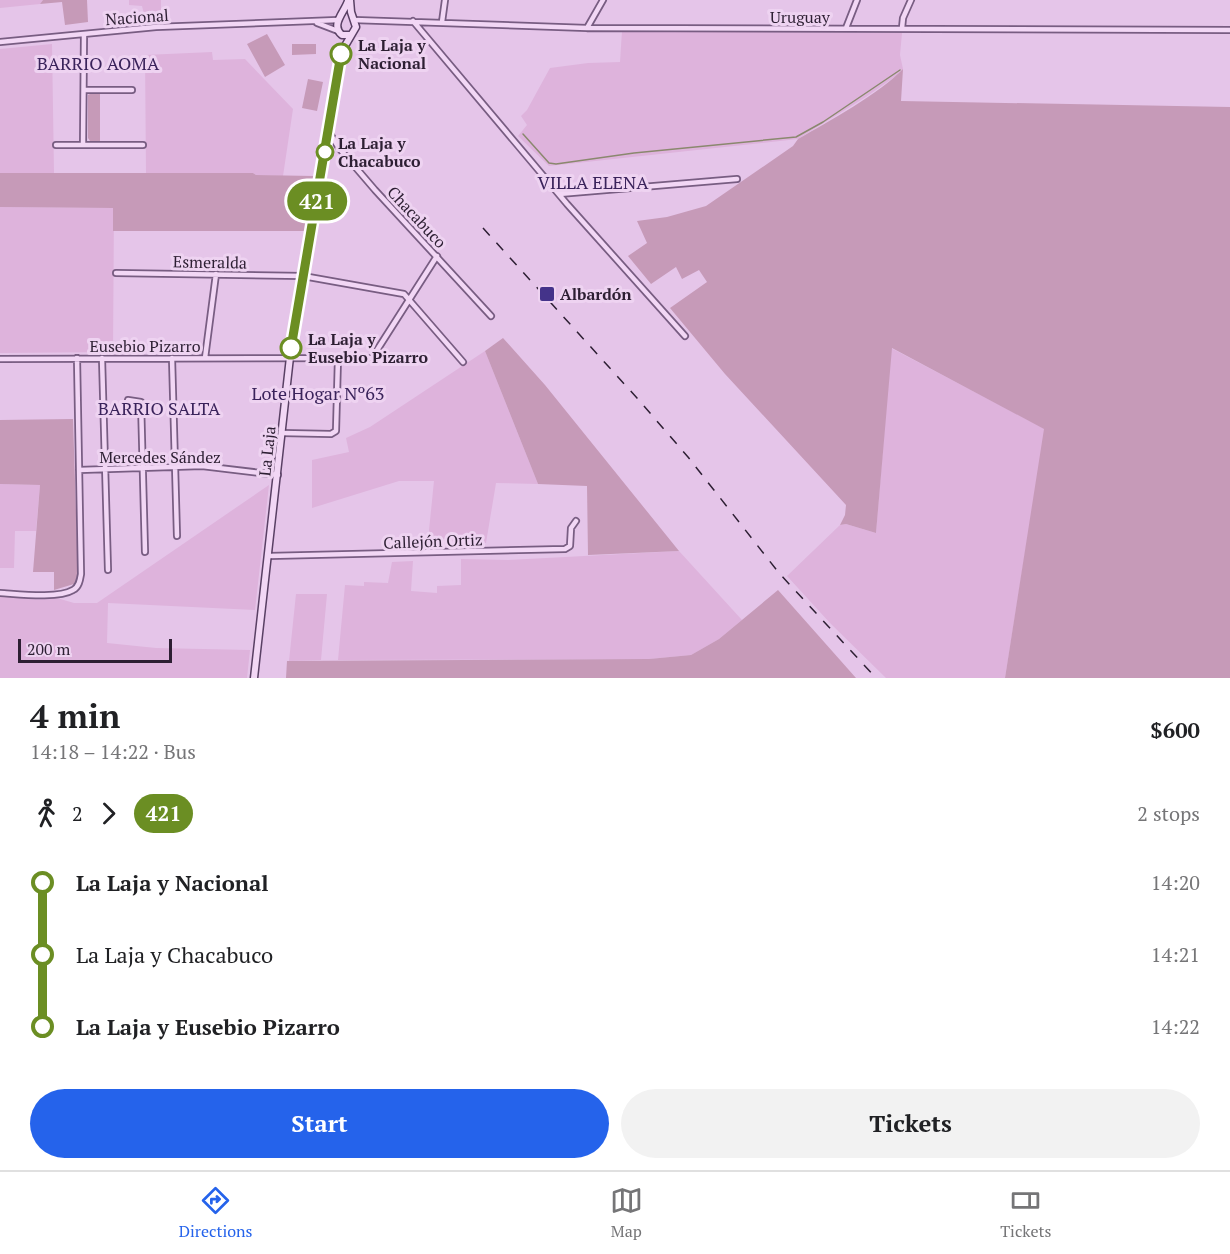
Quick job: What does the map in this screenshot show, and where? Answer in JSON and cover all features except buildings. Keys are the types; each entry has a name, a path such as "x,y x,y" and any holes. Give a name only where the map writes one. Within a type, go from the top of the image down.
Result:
{"main road":[{"path":"349,0 356,27 346,36 338,32 336,26 349,0"},
{"path":"338,20 343,16 353,19"},
{"name":"La Laja","path":"338,32 342,51"},
{"name":"La Laja","path":"254,678 290,357 342,51 352,33"}],"street":[{"path":"442,22 445,0"},
{"path":"587,28 603,0"},
{"path":"846,28 857,0"},
{"path":"902,28 911,0"},
{"name":"Uruguay","path":"353,19 587,28 1230,30"},
{"name":"Nacional","path":"0,42 156,27 338,20"},
{"path":"352,33 370,21"},
{"path":"413,21 559,194 685,336"},
{"name":"Nacional","path":"312,22 338,32"},
{"path":"83,145 84,34"},
{"path":"84,90 132,90"},
{"name":"Chacabuco","path":"329,132 339,148 368,181 492,316"},
{"path":"56,145 143,144"},
{"path":"559,194 737,179"},
{"path":"437,256 409,300 463,362"},
{"name":"Esmeralda","path":"116,273 303,276 404,294 409,300"},
{"path":"205,358 216,274"},
{"name":"Eusebio Pizarro","path":"0,359 372,358 409,300"},
{"path":"0,593 54,594 71,592 78,586 81,574 77,358"},
{"path":"102,358 108,570"},
{"path":"172,358 177,536"},
{"path":"282,433 331,434 336,431 338,358"},
{"path":"128,400 141,402 145,552"},
{"name":"Mercedes Sández","path":"79,470 176,466 220,468 278,475"},
{"name":"Callejón Ortiz","path":"269,556 565,549 570,546 571,528 576,521"}],"shaded area":[{"path":"0,0 43,0 40,4 0,8"},
{"path":"43,0 87,0 88,22 65,25 62,2 40,4"},
{"path":"129,0 161,0 161,17 145,18 142,6 129,5"},
{"path":"622,31 902,33 900,55 903,69 866,97 798,139 549,166 518,136 527,125 521,116 527,110 550,68 620,62"},
{"path":"267,34 285,65 265,77 247,44"},
{"path":"52,44 54,173 0,173 0,49"},
{"path":"292,44 316,44 316,54 292,55"},
{"path":"212,52 213,60 245,59 293,109 283,176 253,173 146,173 145,55"},
{"path":"903,69 901,101 1230,107 1230,678 1005,678 1044,429 892,348 876,533 846,524 840,525 845,515 846,505 725,374 670,308 707,282 699,270 682,279 676,267 651,284 628,256 647,243 637,221 667,217 706,206 793,146 798,139 868,97"},
{"path":"308,79 323,82 317,111 302,108"},
{"path":"100,93 100,141 90,141 88,138 88,95"},
{"path":"0,173 253,173 256,175 314,176 305,231 113,231 113,208 0,207"},
{"path":"0,207 114,208 113,352 0,353"},
{"path":"503,338 545,385 679,551 588,555 587,486 538,484 485,351"},
{"path":"891,348 1045,429 1005,678 886,678 830,623 787,576 840,525 846,524 876,533"},
{"path":"485,351 538,484 496,483 486,543 428,540 434,481 399,481 312,508 312,460 349,452 346,438 370,427"},
{"path":"73,419 78,574 74,584 54,590 54,572 33,572 40,485 0,484 0,420"},
{"path":"0,484 40,485 36,531 15,531 14,568 0,568"},
{"path":"269,485 255,610 108,603 107,643 156,648 250,650 247,678 0,678 0,597 57,598 74,603 97,603"},
{"path":"679,551 742,620 719,639 691,655 649,659 338,660 345,585 364,586 364,582 388,583 392,562 413,561 411,591 437,593 437,586 461,585 461,559 508,560"},
{"path":"778,590 856,678 286,678 287,661 649,659 691,655 719,639"},
{"path":"296,594 327,594 321,660 289,661"}],"waterway":[{"path":"523,134 549,163 556,164 634,153 796,137 823,122 900,70"}],"railway":[{"path":"483,228 637,398 688,457 779,573 876,678"}],"bus line":[{"name":"421","path":"291,348 341,54"}],"place":[{"name":"La Laja y Nacional","path":"341,54"},
{"name":"La Laja y Chacabuco","path":"325,152"},
{"name":"Albardón","path":"547,294"},
{"name":"La Laja y Eusebio Pizarro","path":"291,348"}],"district":[{"name":"BARRIO AOMA","path":"98,64"},
{"name":"VILLA ELENA","path":"593,183"},
{"name":"Lote Hogar Nº63","path":"318,394"},
{"name":"BARRIO SALTA","path":"159,409"}]}
